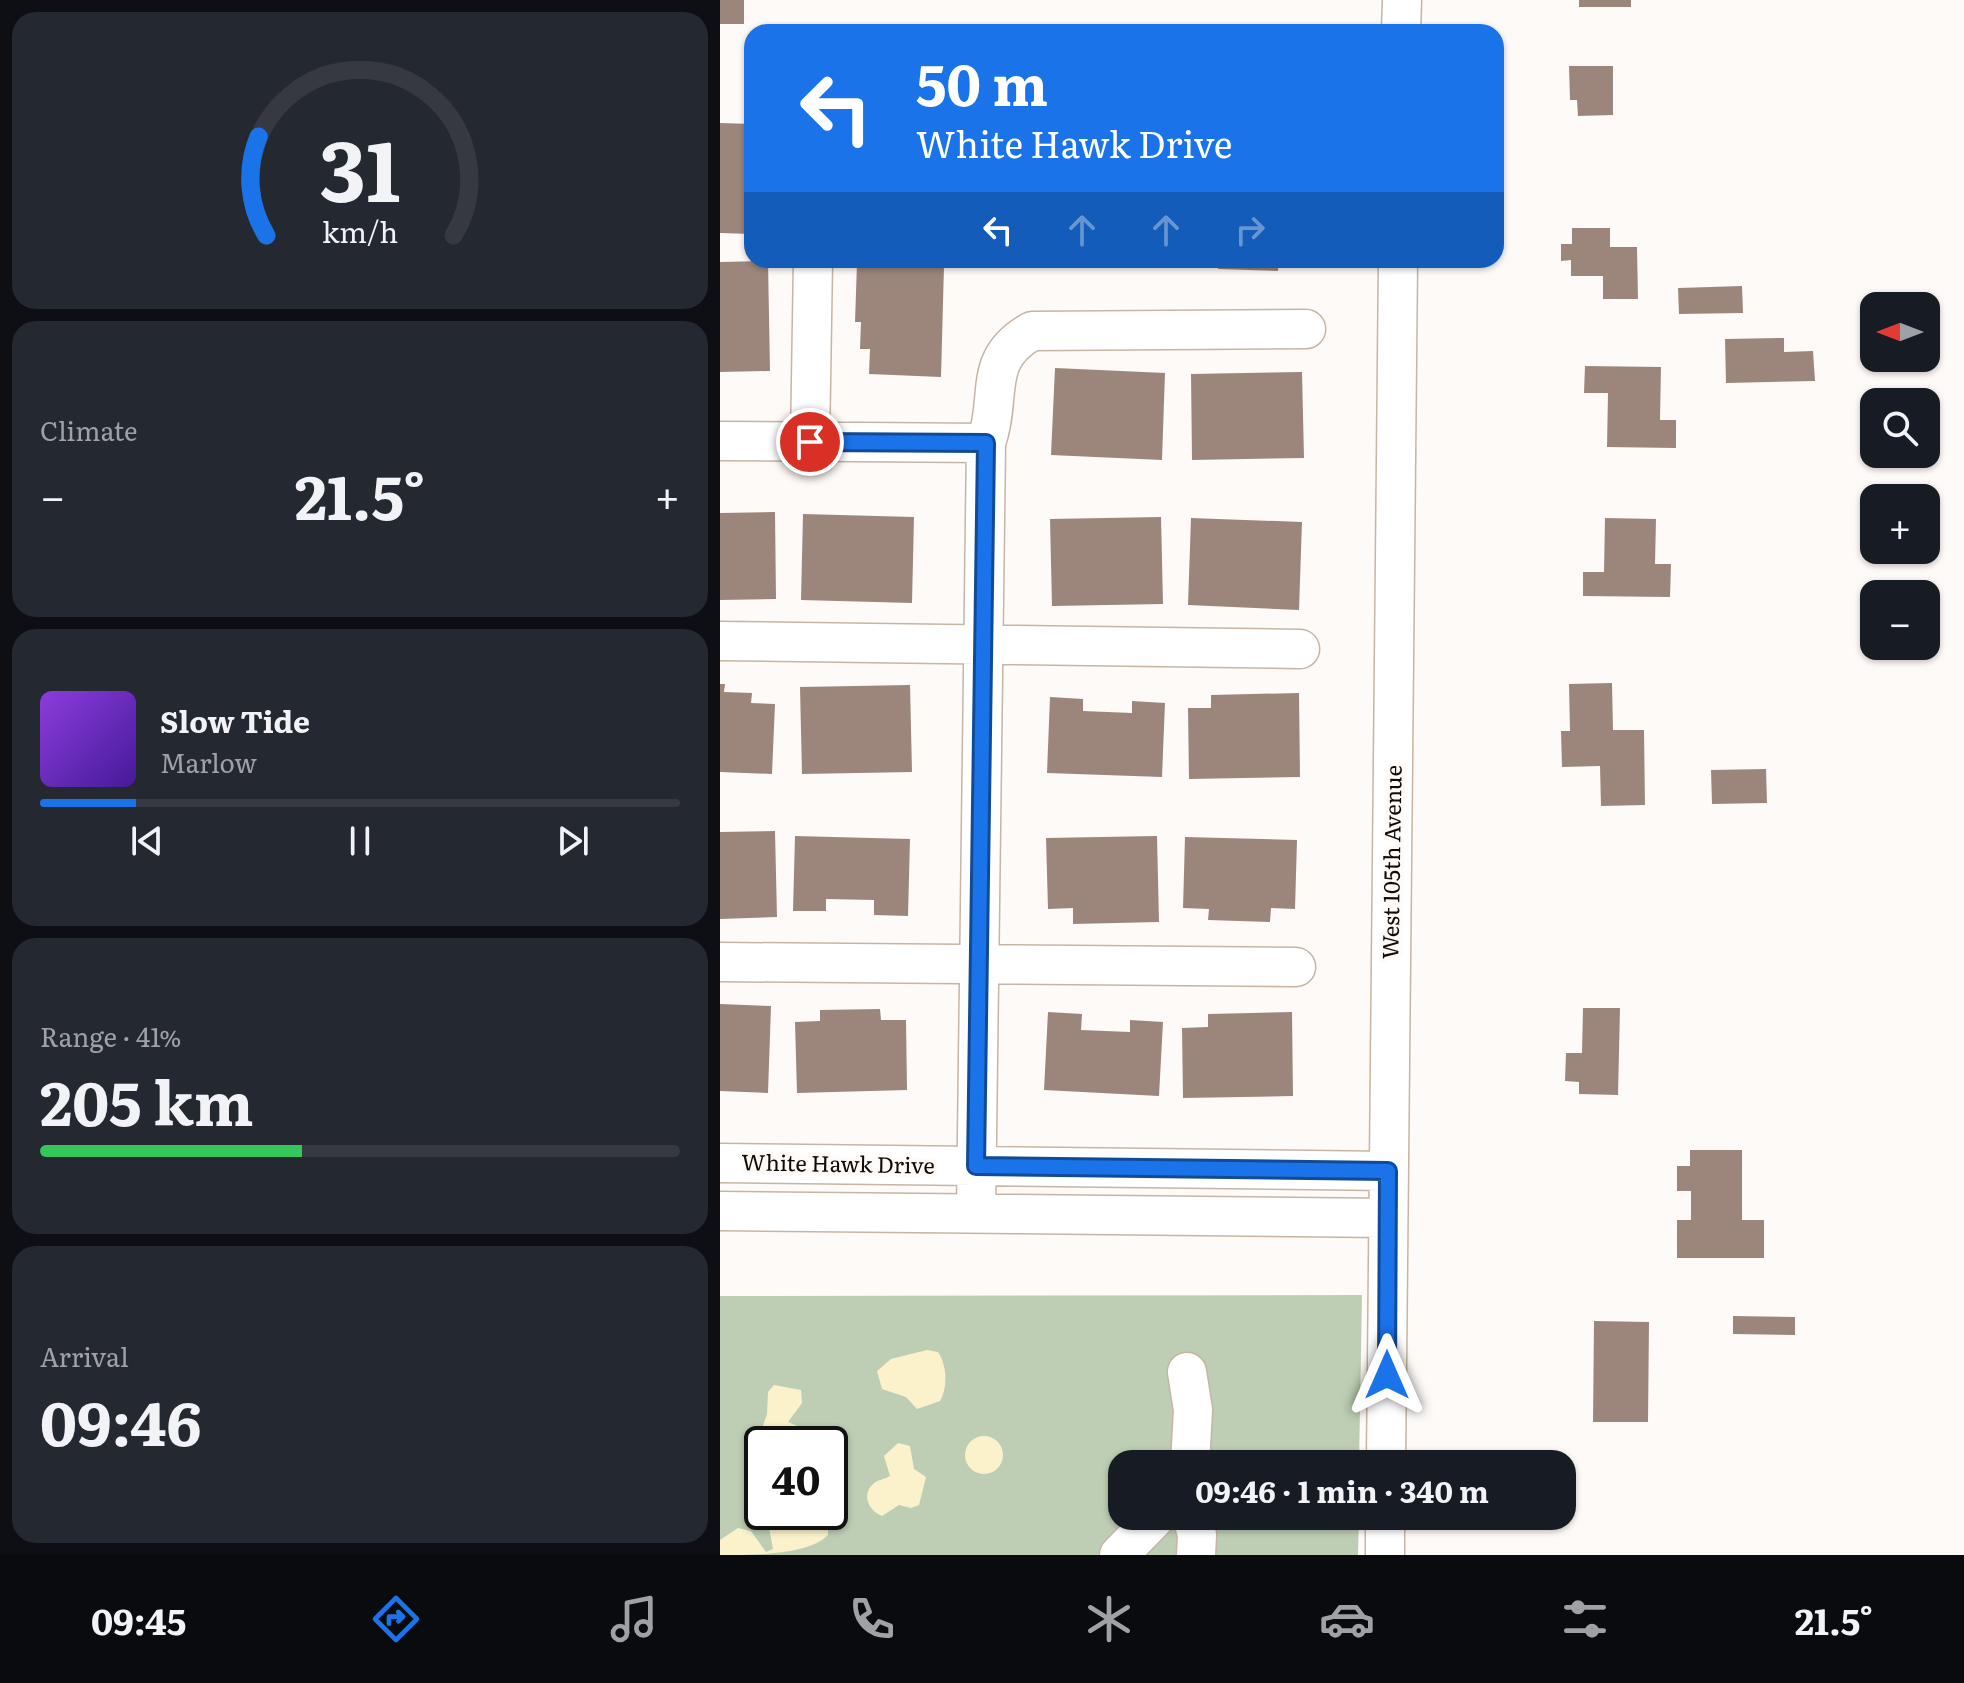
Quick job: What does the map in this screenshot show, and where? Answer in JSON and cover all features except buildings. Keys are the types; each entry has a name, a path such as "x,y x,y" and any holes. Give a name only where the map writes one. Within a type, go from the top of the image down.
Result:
{"street":[{"path":"1401,24 1402,0"},
{"path":"810,442 813,268"},
{"name":"West 105th Avenue","path":"1386,1450 1398,268"},
{"path":"976,1213 986,443 995,418 995,377 1000,358 1012,343 1032,331 1306,329"},
{"path":"720,441 986,443"},
{"path":"720,641 1300,649"},
{"path":"720,962 1296,967"},
{"name":"White Hawk Drive","path":"720,1163 1388,1171"},
{"path":"720,1211 1388,1218"},
{"path":"1187,1372 1193,1410 1191,1450"},
{"path":"1119,1555 1143,1530"},
{"path":"1193,1530 1196,1555"},
{"path":"1385,1530 1385,1555"}],"green space":[{"path":"1362,1295 1359,1450 1108,1450 1108,1530 1359,1530 1358,1555 720,1555 720,1296"}],"sand":[{"path":"927,1350 938,1352 941,1357 945,1370 944,1390 940,1401 917,1409 906,1397 882,1389 877,1371 891,1359"},
{"path":"774,1385 801,1390 802,1403 788,1422 797,1426 763,1426 768,1392"},
{"path":"984,1436 998,1441 1003,1455 998,1469 984,1474 970,1469 965,1455 970,1441"},
{"path":"898,1443 910,1446 914,1469 926,1477 919,1505 911,1508 899,1505 882,1516 870,1507 867,1498 869,1488 890,1476 884,1456"},
{"path":"738,1528 751,1531 766,1552 773,1549 769,1530 828,1530 828,1535 808,1547 764,1554 720,1555 720,1540"}],"route":[{"path":"810,442 986,443 976,1166 1388,1171 1387,1375"}]}
